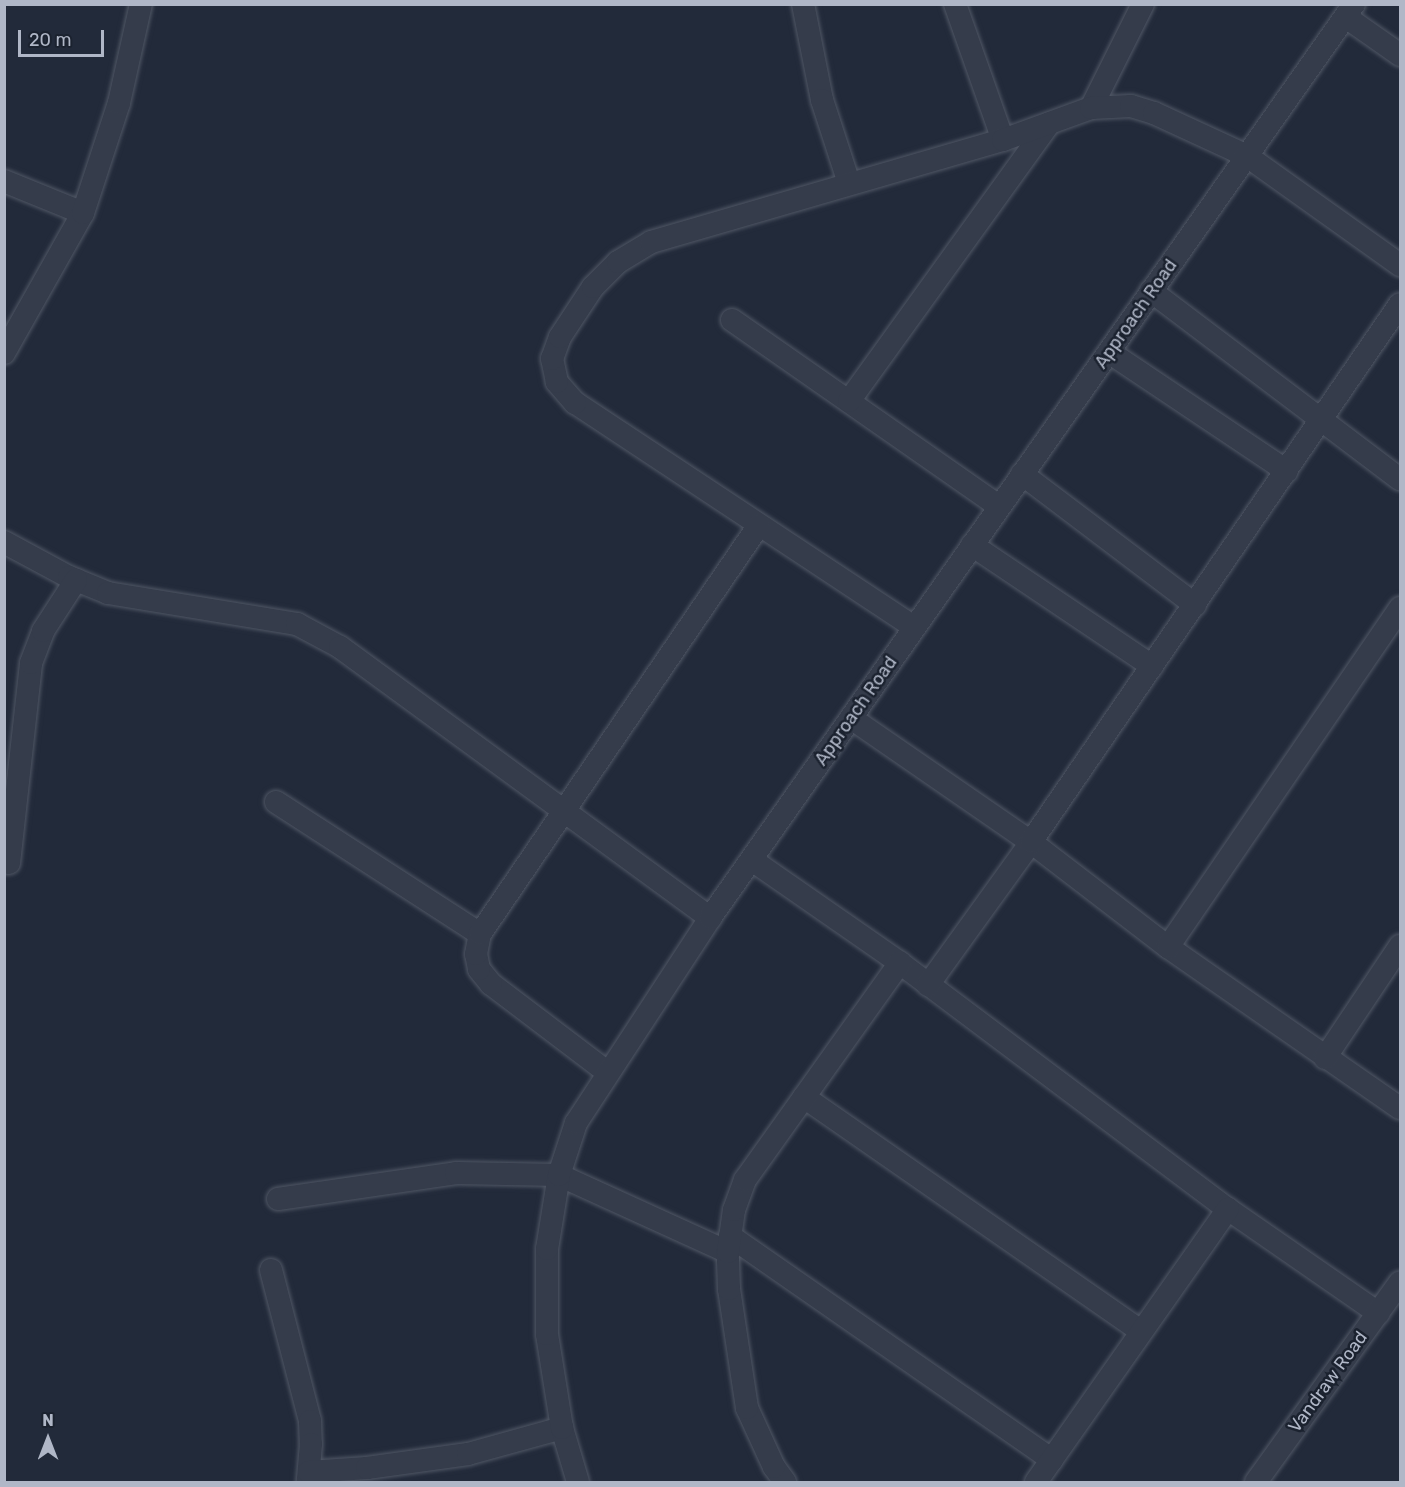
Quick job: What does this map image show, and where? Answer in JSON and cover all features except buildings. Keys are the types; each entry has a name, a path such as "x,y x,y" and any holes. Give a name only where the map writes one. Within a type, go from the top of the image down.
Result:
{"street":[{"path":"4,353 83,213 118,103 141,4"},
{"path":"802,4 822,100 849,183"},
{"path":"955,4 1003,140"},
{"path":"1091,108 1143,4"},
{"path":"1350,11 1401,55"},
{"name":"Approach Road","path":"578,1482 562,1428 547,1334 547,1249 559,1175 576,1123 607,1072 710,918 1350,11"},
{"path":"914,627 575,403 557,382 552,359 560,336 593,288 618,262 651,242 1003,140 1091,108 1131,106 1155,113 1247,156 1401,265"},
{"path":"849,401 1048,124"},
{"path":"4,181 83,213"},
{"path":"1151,291 1401,479"},
{"path":"928,985 1031,842 1401,304"},
{"path":"732,320 999,506"},
{"path":"1109,352 1287,471"},
{"path":"1022,474 1195,605"},
{"path":"607,1072 491,984 479,969 476,954 480,934 759,525"},
{"path":"4,542 76,580 108,593 146,602 297,624 340,647 710,918"},
{"path":"972,545 1152,666"},
{"path":"9,863 31,663 43,631 76,580"},
{"path":"1168,947 1401,608"},
{"path":"851,718 1031,842 1168,947 1325,1058 1401,1108"},
{"path":"276,802 480,934"},
{"path":"752,860 900,963 1228,1209 1378,1313"},
{"path":"1325,1058 1401,946"},
{"path":"785,1482 774,1467 747,1408 729,1289 729,1244 734,1210 745,1180 900,963"},
{"path":"804,1097 1141,1331"},
{"path":"278,1199 456,1173 559,1175 729,1244 1052,1460"},
{"path":"1036,1482 1228,1209"},
{"path":"271,1270 310,1421 309,1477 468,1454 562,1428"},
{"name":"Vandraw Road","path":"1256,1482 1401,1282"}]}
